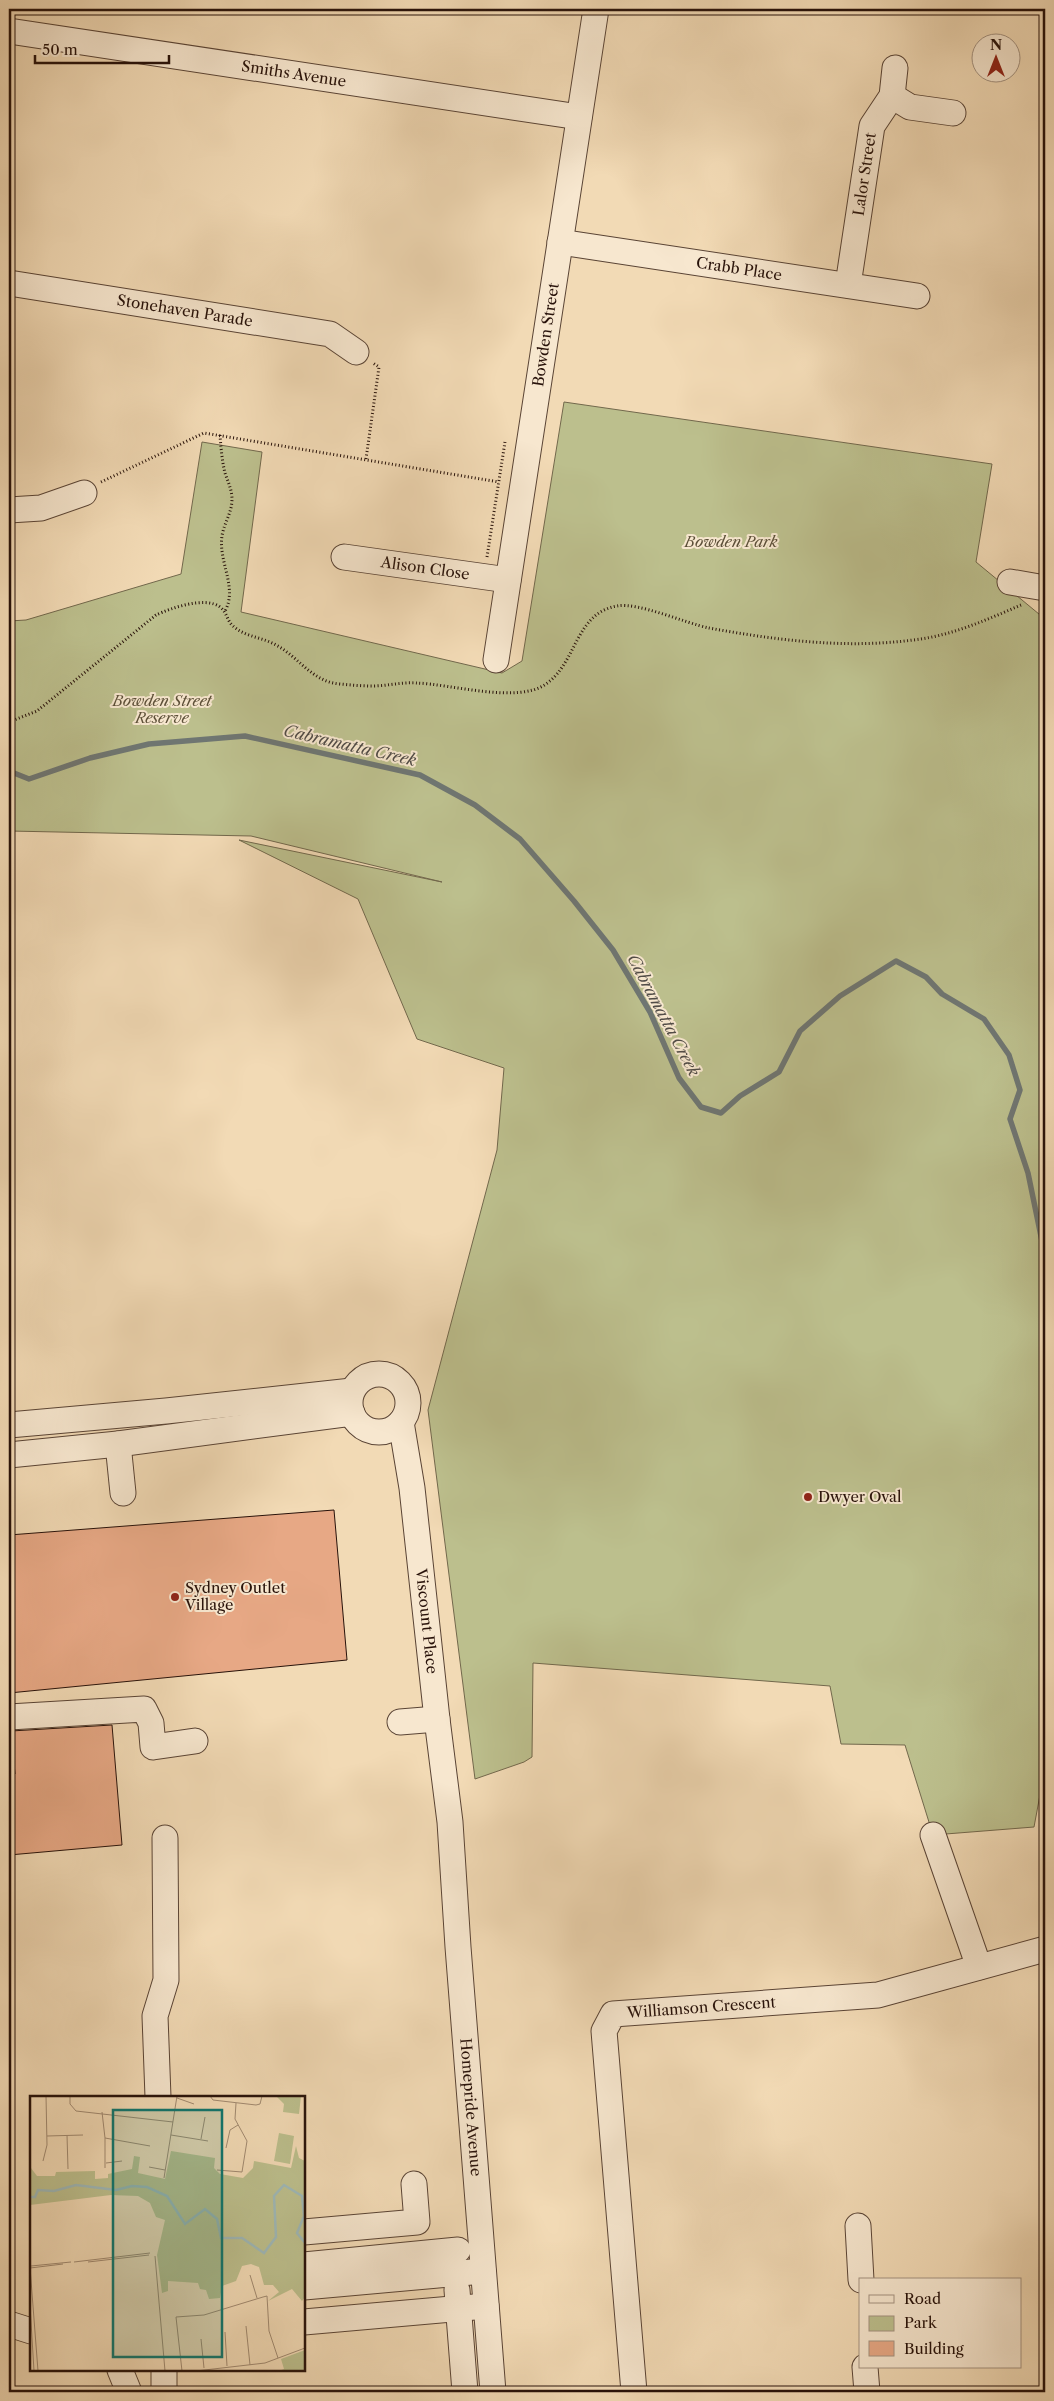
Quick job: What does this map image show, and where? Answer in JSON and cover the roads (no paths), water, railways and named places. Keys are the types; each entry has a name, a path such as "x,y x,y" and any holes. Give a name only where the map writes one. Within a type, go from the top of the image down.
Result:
{"street":[{"name":"Bowden Street","path":"496,660 496,579 560,242 596,9"},
{"name":"Smiths Avenue","path":"9,31 579,117"},
{"name":"Lalor Street","path":"848,284 872,126 892,96 895,68"},
{"path":"892,96 910,107 953,113"},
{"name":"Crabb Place","path":"560,242 918,296"},
{"name":"Stonehaven Parade","path":"9,282 330,334 356,352"},
{"path":"9,510 41,508 84,493"},
{"name":"Alison Close","path":"344,557 496,579"},
{"path":"1010,582 1045,588"},
{"path":"375,1374 394,1378 406,1393 408,1403 401,1422 393,1428 374,1431 364,1428 352,1402 358,1383 375,1374"},
{"path":"9,1425 352,1402"},
{"path":"9,1455 118,1444 352,1402"},
{"name":"Viscount Place","path":"401,1422 412,1488 450,1822"},
{"path":"118,1444 123,1493"},
{"path":"9,1717 144,1708 151,1723 153,1747 195,1742"},
{"path":"400,1722 437,1719"},
{"name":"Homepride Avenue","path":"450,1822 493,2392"},
{"path":"933,1835 979,1967"},
{"path":"158,2096 154,2016 166,1980 165,1838"},
{"name":"Williamson Crescent","path":"634,2392 604,2031 613,2014 878,1995 1045,1949"},
{"path":"305,2232 417,2222 414,2184"},
{"path":"858,2226 860,2278"},
{"path":"305,2287 457,2262"},
{"path":"457,2262 458,2307 465,2392"},
{"path":"305,2265 457,2262 483,2271"},
{"path":"305,2322 486,2306"},
{"path":"9,2324 30,2331"},
{"path":"865,2368 867,2392"},
{"path":"120,2371 130,2392"},
{"path":"164,2371 164,2392"}],"waterway":[{"name":"Cabramatta Creek","path":"9,771 29,779 90,758 149,744 245,736 420,775 475,805 520,839 574,901 613,950 650,1012 679,1078 701,1107 721,1113 740,1096 779,1072 800,1031 840,996 896,961 926,977 942,994 984,1019 1009,1055 1020,1090 1010,1119 1028,1173 1043,1246 1045,1248"}],"place":[{"name":"Dwyer Oval","path":"808,1497"},
{"name":"Sydney Outlet Village","path":"175,1597"}],"park label":[{"name":"Bowden Park","path":"731,542"},
{"name":"Bowden Street Reserve","path":"162,710"}]}
